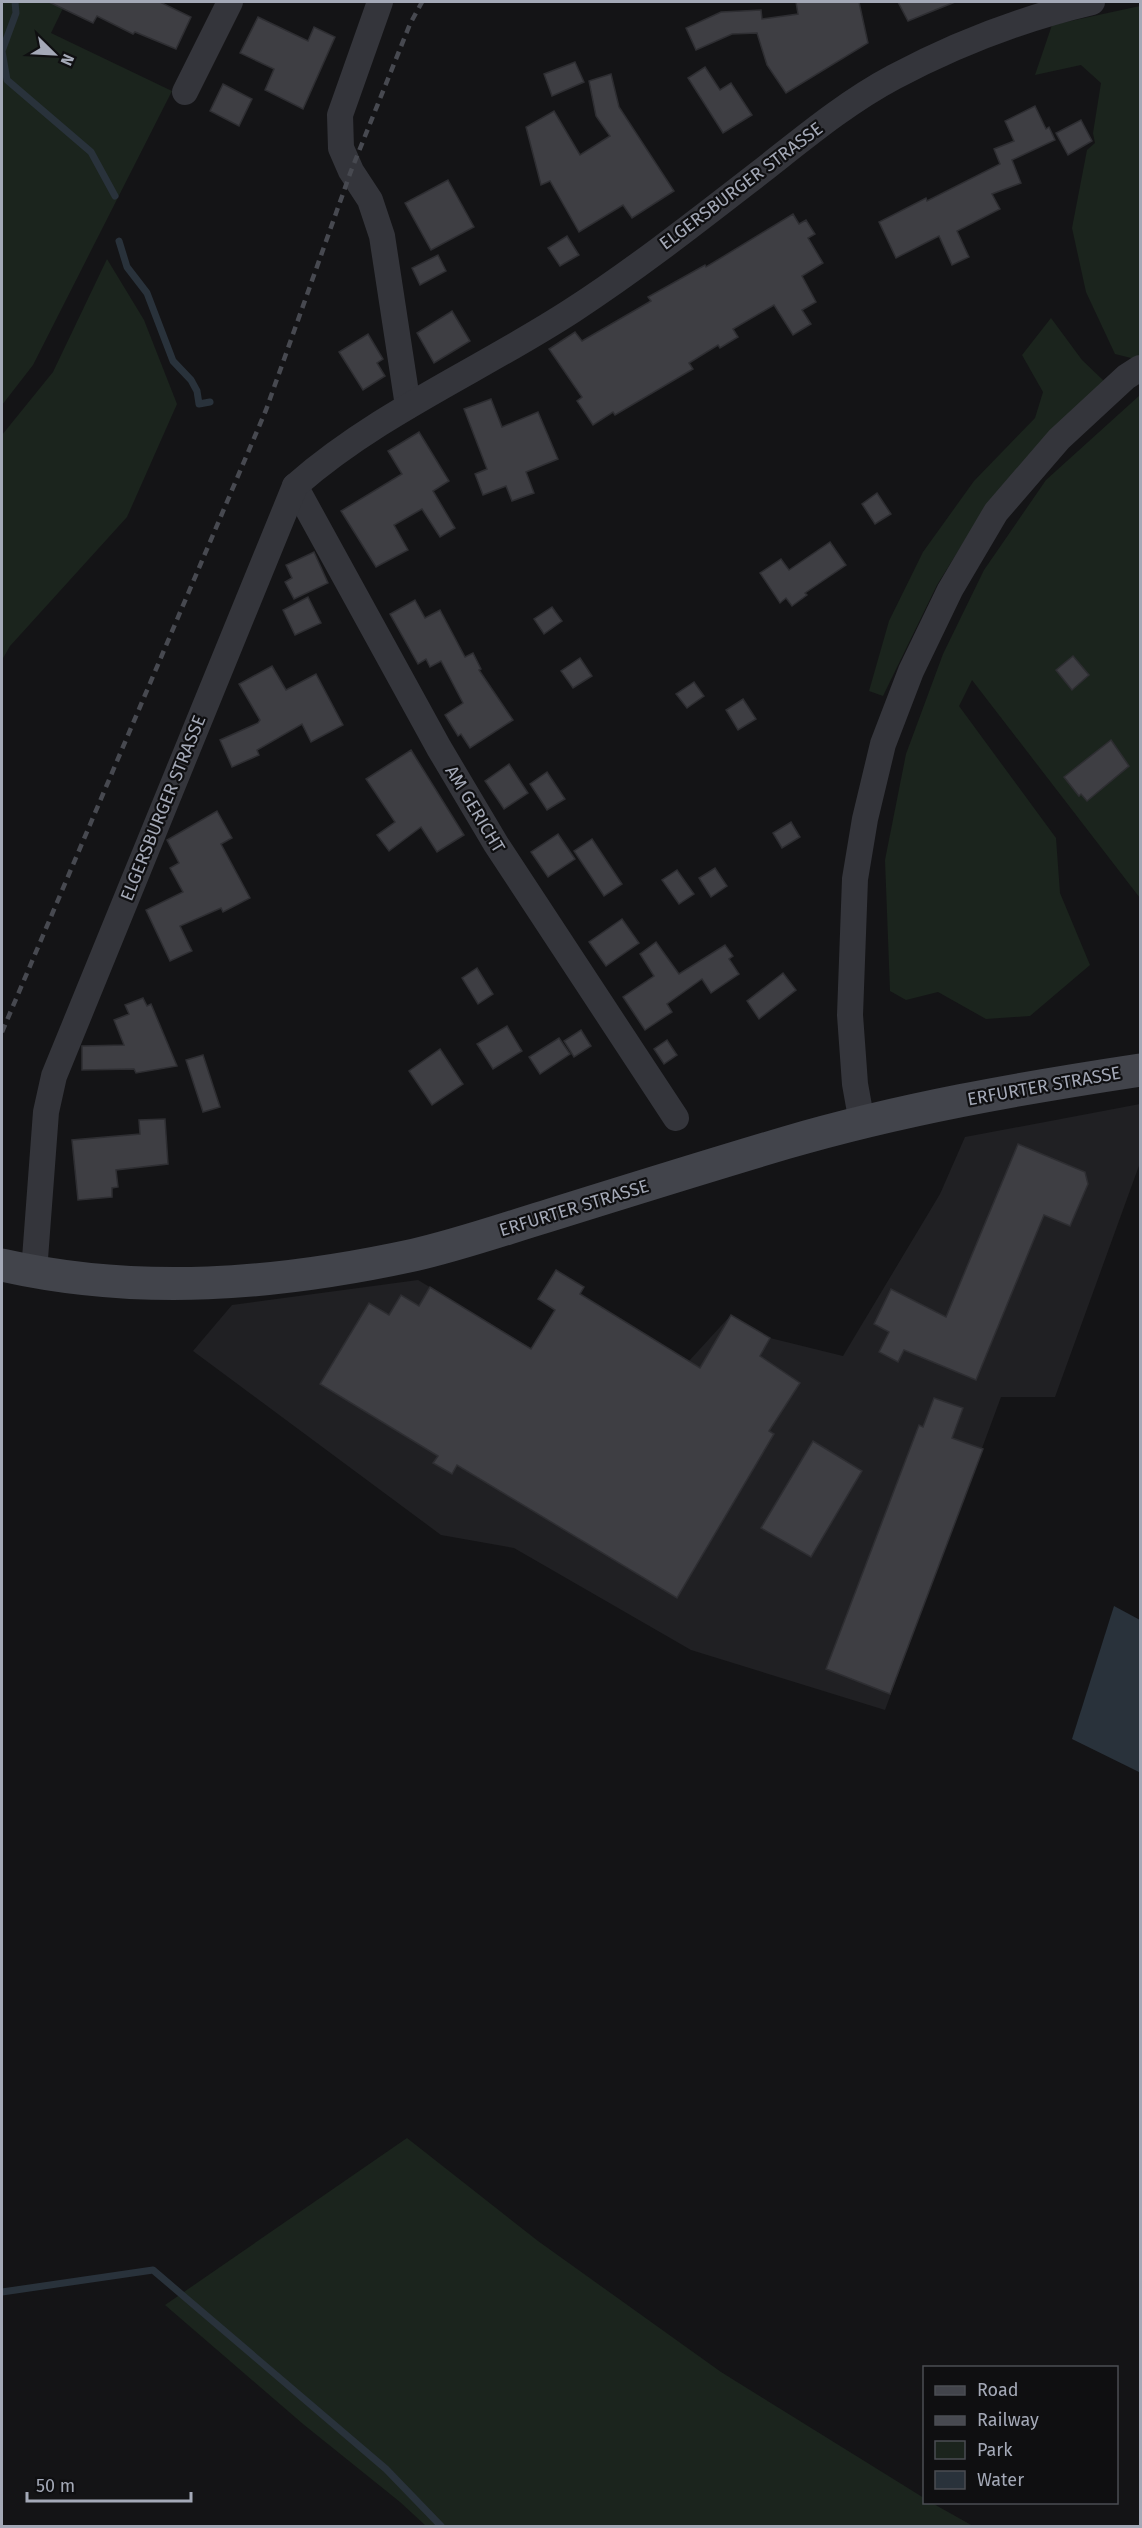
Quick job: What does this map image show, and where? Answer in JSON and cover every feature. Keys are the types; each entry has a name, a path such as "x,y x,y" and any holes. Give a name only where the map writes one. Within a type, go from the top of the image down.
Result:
{"main road":[{"name":"ERFURTER STRASSE","path":"2,1265 97,1281 158,1285 267,1278 344,1268 457,1244 776,1146 862,1123 968,1099 1140,1070"}],"street":[{"path":"185,92 230,2"},
{"path":"380,2 340,115 342,148 351,171 370,200 382,236 408,406"},
{"name":"ELGERSBURGER STRASSE","path":"34,1272 46,1112 54,1076 295,486 326,459 408,406 573,310 682,233 824,123 893,78 981,36 1092,2"},
{"path":"862,1123 855,1084 850,1015 855,879 865,819 883,744 911,671 930,630 950,590 996,512 1059,439 1126,377 1140,368"},
{"name":"AM GERICHT","path":"295,486 439,748 496,844 676,1119"}],"shaded area":[{"path":"1140,1104 1140,1163 1055,1397 1001,1397 885,1710 691,1650 514,1548 441,1535 193,1351 232,1305 418,1280 531,1348 555,1310 538,1299 556,1270 580,1294 689,1361 731,1315 770,1338 843,1356 940,1194 965,1137"}],"green space":[{"path":"2,2 66,2 51,33 172,91 33,365 2,405"},
{"path":"1140,6 1139,360 1115,354 1086,292 1072,228 1087,150 1095,143 1093,133 1101,83 1081,65 1035,75 1052,25"},
{"path":"107,259 144,320 177,404 127,517 10,646 2,660 2,435 53,372"},
{"path":"1051,318 1082,360 1105,382 985,508 937,585 883,696 869,691 889,621 923,552 974,481 1035,418 1043,392 1022,355"},
{"path":"1140,395 1140,898 972,680 959,706 1056,838 1060,893 1090,965 1030,1016 986,1019 938,992 906,1000 890,991 885,860 906,754 943,654 984,570 1046,480"},
{"path":"407,2138 538,2241 721,2372 923,2497 923,2504 934,2504 973,2526 426,2526 165,2305"}],"water":[{"path":"1114,1606 1140,1620 1139,1772 1072,1739"}],"building":[{"path":"49,2 160,2 191,17 176,49 135,32 133,34 97,16 93,23"},
{"path":"796,2 859,2 868,43 786,93 767,65 757,33 732,34 696,50 686,28 721,12 761,10 762,19 798,14"},
{"path":"898,2 955,2 908,21"},
{"path":"258,17 308,41 314,27 335,37 303,109 265,90 274,69 240,53"},
{"path":"575,62 584,82 552,96 544,74"},
{"path":"705,67 720,90 731,83 752,115 723,133 688,78"},
{"path":"611,74 619,107 674,191 632,218 623,205 579,232 550,181 541,185 526,127 554,111 580,155 610,136 596,116 589,81"},
{"path":"223,84 252,99 239,126 210,111"},
{"path":"1035,106 1046,129 1049,127 1055,140 1012,160 1021,183 992,194 1000,209 957,231 969,257 952,265 939,236 896,258 879,222 926,198 927,201 1000,164 994,149 1014,141 1005,121"},
{"path":"1081,120 1092,141 1068,155 1056,133"},
{"path":"448,180 474,227 431,250 405,203"},
{"path":"793,214 799,224 806,220 815,234 808,238 823,263 802,276 816,302 802,310 811,324 793,335 774,305 733,329 738,337 720,348 718,345 689,363 693,369 615,415 613,412 593,425 577,401 582,397 549,349 575,332 582,341 651,301 648,297 705,265 706,267"},
{"path":"567,236 579,255 560,266 548,248"},
{"path":"438,255 446,271 420,285 412,268"},
{"path":"452,311 470,341 434,363 417,333"},
{"path":"368,334 383,359 377,363 385,376 363,390 339,352"},
{"path":"491,399 502,427 538,412 558,459 526,472 534,493 512,501 506,486 483,495 475,474 487,469 464,409"},
{"path":"419,432 449,481 433,491 455,528 440,537 422,509 394,525 408,550 376,567 341,511 402,474 388,451"},
{"path":"877,493 891,514 875,524 862,504"},
{"path":"830,542 846,565 805,593 807,595 792,606 786,598 780,603 760,573 781,559 789,570"},
{"path":"314,552 328,583 294,599 285,582 292,578 286,565"},
{"path":"308,597 321,623 295,635 283,610"},
{"path":"415,600 425,618 440,610 465,657 473,653 481,669 479,670 513,720 470,748 461,734 458,736 445,715 463,703 441,661 430,667 426,659 418,664 390,614"},
{"path":"552,607 562,621 544,634 534,619"},
{"path":"1073,656 1089,675 1072,690 1056,670"},
{"path":"580,658 592,676 573,688 561,671"},
{"path":"272,666 286,690 316,674 343,725 311,742 302,724 257,750 259,755 232,767 220,740 260,720 239,684"},
{"path":"694,682 704,696 687,708 676,694"},
{"path":"743,699 756,719 738,730 726,710"},
{"path":"1111,740 1129,766 1087,801 1081,794 1079,796 1064,777"},
{"path":"411,750 464,835 437,852 421,827 389,851 377,835 395,822 366,779"},
{"path":"509,764 528,793 504,809 485,781"},
{"path":"547,772 565,799 547,810 530,784"},
{"path":"217,811 232,838 221,844 250,898 223,912 221,908 180,926 192,951 170,961 146,910 183,892 170,868 179,863 167,840"},
{"path":"791,822 800,837 782,848 773,833"},
{"path":"558,834 575,859 548,877 531,852"},
{"path":"592,839 622,884 604,896 574,851"},
{"path":"715,868 727,886 711,897 699,878"},
{"path":"677,870 694,894 679,904 662,880"},
{"path":"622,919 639,943 606,966 589,942"},
{"path":"656,942 679,974 725,945 733,956 729,959 739,974 711,993 702,979 667,1004 672,1012 645,1030 623,997 654,976 640,954"},
{"path":"477,968 493,994 478,1004 462,978"},
{"path":"783,973 796,990 759,1019 747,1001"},
{"path":"143,998 147,1006 151,1004 177,1066 136,1073 134,1069 82,1070 82,1046 124,1045 114,1020 129,1014 125,1005"},
{"path":"507,1026 522,1051 493,1069 477,1044"},
{"path":"581,1030 591,1046 574,1057 564,1041"},
{"path":"559,1038 570,1054 540,1074 529,1057"},
{"path":"667,1040 677,1055 664,1064 654,1049"},
{"path":"440,1049 463,1084 432,1105 409,1071"},
{"path":"203,1055 220,1107 203,1112 186,1060"},
{"path":"165,1119 168,1164 116,1170 118,1187 112,1188 112,1197 78,1200 72,1140 140,1134 139,1120"},
{"path":"1018,1144 1085,1172 1088,1184 1070,1226 1044,1215 976,1380 904,1350 898,1362 879,1352 889,1332 874,1324 891,1289 946,1317"},
{"path":"556,1270 584,1287 580,1294 700,1368 731,1315 770,1338 760,1356 800,1383 769,1431 774,1434 677,1598 457,1465 452,1474 433,1463 438,1456 320,1384 369,1303 389,1315 401,1295 419,1306 430,1287 531,1349 555,1310 538,1299"},
{"path":"934,1398 963,1408 952,1438 983,1449 890,1694 826,1669 919,1425 923,1427"},
{"path":"813,1441 862,1471 811,1557 761,1528"}],"waterway":[{"path":"15,2 16,13 2,51 7,80 91,152 115,196"},
{"path":"119,241 127,267 147,293 173,361 191,380 197,391 199,404 210,402"},
{"path":"2,2292 153,2270 386,2469 441,2526"}],"railway":[{"path":"2,1032 266,410 351,171 410,24 422,2"}]}
